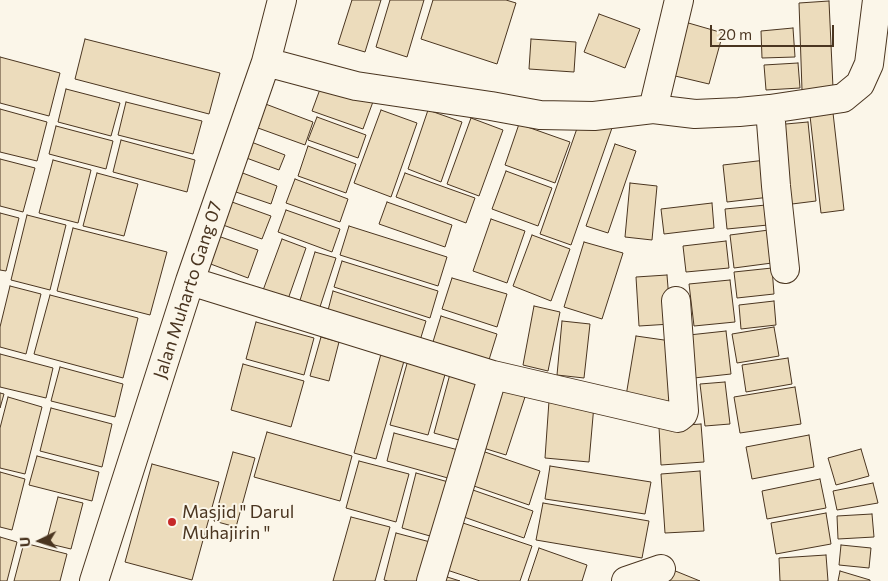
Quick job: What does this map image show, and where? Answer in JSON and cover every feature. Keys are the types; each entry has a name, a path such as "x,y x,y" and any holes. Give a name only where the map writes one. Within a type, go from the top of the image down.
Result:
{"street":[{"name":"Jalan Muharto Gang 07","path":"94,581 190,281 266,62 282,0"},
{"path":"653,109 680,0"},
{"path":"266,62 356,86 540,115 594,116 653,109 695,114 770,109 843,98 860,84 869,64 877,0"},
{"path":"770,109 785,269"},
{"path":"190,281 493,375 678,418 683,414 684,410 676,301"},
{"path":"431,581 493,375"},
{"path":"626,581 661,570"}],"building":[{"path":"352,0 381,0 365,52 338,44"},
{"path":"390,0 424,0 407,57 376,47"},
{"path":"433,0 506,0 516,3 497,64 421,39"},
{"path":"829,1 833,88 802,90 799,3"},
{"path":"599,14 640,29 625,68 584,52"},
{"path":"685,22 723,33 709,84 671,75"},
{"path":"793,28 795,57 762,58 761,31"},
{"path":"85,39 220,73 209,114 75,79"},
{"path":"531,39 576,42 574,72 529,69"},
{"path":"0,57 60,73 49,116 0,103"},
{"path":"798,63 800,88 766,90 764,65"},
{"path":"323,81 374,99 363,129 312,111"},
{"path":"66,89 120,103 111,136 58,122"},
{"path":"255,100 313,122 305,145 247,124"},
{"path":"126,102 202,121 193,154 118,135"},
{"path":"832,104 844,210 821,213 809,107"},
{"path":"0,109 47,122 37,161 0,152"},
{"path":"381,110 417,123 391,197 354,183"},
{"path":"428,110 462,122 441,182 408,169"},
{"path":"317,117 366,135 358,158 308,140"},
{"path":"581,117 612,128 571,245 540,234"},
{"path":"471,118 503,130 479,196 447,184"},
{"path":"808,122 816,201 784,205 775,125"},
{"path":"519,124 570,142 555,183 505,165"},
{"path":"56,126 113,141 106,169 49,154"},
{"path":"121,140 195,160 187,192 113,172"},
{"path":"246,140 285,155 279,170 241,156"},
{"path":"615,144 636,151 608,233 586,226"},
{"path":"308,146 356,164 346,193 298,176"},
{"path":"0,159 35,168 23,212 0,206"},
{"path":"53,160 91,170 78,223 39,213"},
{"path":"766,160 770,197 727,202 723,165"},
{"path":"506,171 552,188 538,226 492,209"},
{"path":"240,172 277,186 271,204 233,191"},
{"path":"97,173 138,184 124,236 83,226"},
{"path":"405,173 475,198 466,223 396,197"},
{"path":"295,179 348,199 340,222 286,203"},
{"path":"630,183 657,186 652,240 625,237"},
{"path":"232,202 271,216 262,239 223,225"},
{"path":"387,202 452,225 445,247 379,224"},
{"path":"712,203 714,228 664,234 661,209"},
{"path":"766,205 768,225 727,229 725,209"},
{"path":"286,210 340,229 332,252 278,232"},
{"path":"0,213 19,218 6,271 0,270"},
{"path":"27,215 66,225 50,290 11,280"},
{"path":"491,219 525,231 507,283 473,271"},
{"path":"349,226 447,257 438,286 340,255"},
{"path":"73,228 167,252 150,315 57,291"},
{"path":"769,230 772,263 734,268 730,235"},
{"path":"532,235 570,249 551,301 513,286"},
{"path":"218,236 258,250 248,278 208,263"},
{"path":"282,239 306,248 287,302 262,293"},
{"path":"726,241 729,268 686,272 683,246"},
{"path":"584,242 623,253 602,319 564,307"},
{"path":"315,252 336,258 317,316 297,310"},
{"path":"342,261 438,291 430,318 334,287"},
{"path":"772,268 774,294 737,298 734,272"},
{"path":"667,275 671,324 639,326 636,277"},
{"path":"452,278 507,294 497,327 442,309"},
{"path":"730,280 735,322 694,326 689,284"},
{"path":"10,286 41,294 26,354 0,347 0,327"},
{"path":"333,291 426,321 418,347 326,318"},
{"path":"50,295 138,318 123,378 34,354"},
{"path":"774,301 776,325 741,329 739,305"},
{"path":"534,306 560,312 548,371 523,365"},
{"path":"441,316 497,334 488,363 432,345"},
{"path":"562,321 590,324 584,378 557,375"},
{"path":"256,322 314,338 304,375 246,359"},
{"path":"774,327 779,356 737,363 732,334"},
{"path":"726,331 731,374 694,378 689,335"},
{"path":"636,336 678,342 669,403 626,396"},
{"path":"321,337 339,342 329,381 310,376"},
{"path":"0,354 53,368 46,398 0,387"},
{"path":"381,354 404,361 376,459 354,453"},
{"path":"788,358 792,384 746,392 742,365"},
{"path":"408,360 446,371 428,435 390,425"},
{"path":"243,364 304,381 291,427 231,410"},
{"path":"60,367 123,384 115,417 51,401"},
{"path":"450,374 482,383 466,442 434,433"},
{"path":"725,382 730,424 705,426 700,384"},
{"path":"795,387 801,424 740,433 734,397"},
{"path":"499,388 525,397 506,455 480,447"},
{"path":"0,393 4,394 0,408"},
{"path":"8,397 42,407 25,474 0,468 0,428"},
{"path":"549,401 594,405 589,462 545,458"},
{"path":"51,408 112,424 102,467 40,451"},
{"path":"701,424 704,462 661,465 659,427"},
{"path":"267,432 352,456 340,501 254,477"},
{"path":"394,433 462,451 455,480 387,461"},
{"path":"809,435 814,467 752,479 746,447"},
{"path":"861,449 869,476 836,485 828,458"},
{"path":"482,451 540,471 529,505 471,485"},
{"path":"233,452 255,458 236,527 214,521"},
{"path":"37,456 99,472 92,501 29,485"},
{"path":"359,461 409,474 396,522 346,508"},
{"name":"Masjid \" Darul Muhajirin \"","path":"152,464 219,482 192,580 125,562"},
{"path":"550,466 651,482 645,514 545,499"},
{"path":"700,471 704,531 665,533 661,474"},
{"path":"0,472 25,479 12,530 0,527"},
{"path":"416,473 452,483 437,538 402,528"},
{"path":"820,479 826,508 767,519 762,491"},
{"path":"873,483 878,503 837,510 833,491"},
{"path":"470,489 533,511 524,538 461,516"},
{"path":"58,497 83,503 71,549 46,543"},
{"path":"543,503 649,521 642,558 536,540"},
{"path":"826,513 831,544 776,554 771,523"},
{"path":"872,514 874,537 838,539 837,516"},
{"path":"351,517 390,527 375,581 333,581"},
{"path":"460,522 532,546 520,581 480,581 444,569"},
{"path":"396,533 434,543 424,581 384,580"},
{"path":"0,537 17,542 7,581 0,581"},
{"path":"24,543 67,554 60,581 14,581"},
{"path":"841,545 871,548 869,568 839,565"},
{"path":"539,548 587,565 582,581 528,581"},
{"path":"826,555 828,581 780,581 779,558"},
{"path":"673,570 700,581 668,581"},
{"path":"840,571 870,580 870,581 838,581"},
{"path":"444,576 460,581 442,581"}],"place":[{"name":"Masjid \" Darul Muhajirin \"","path":"172,522"}]}
